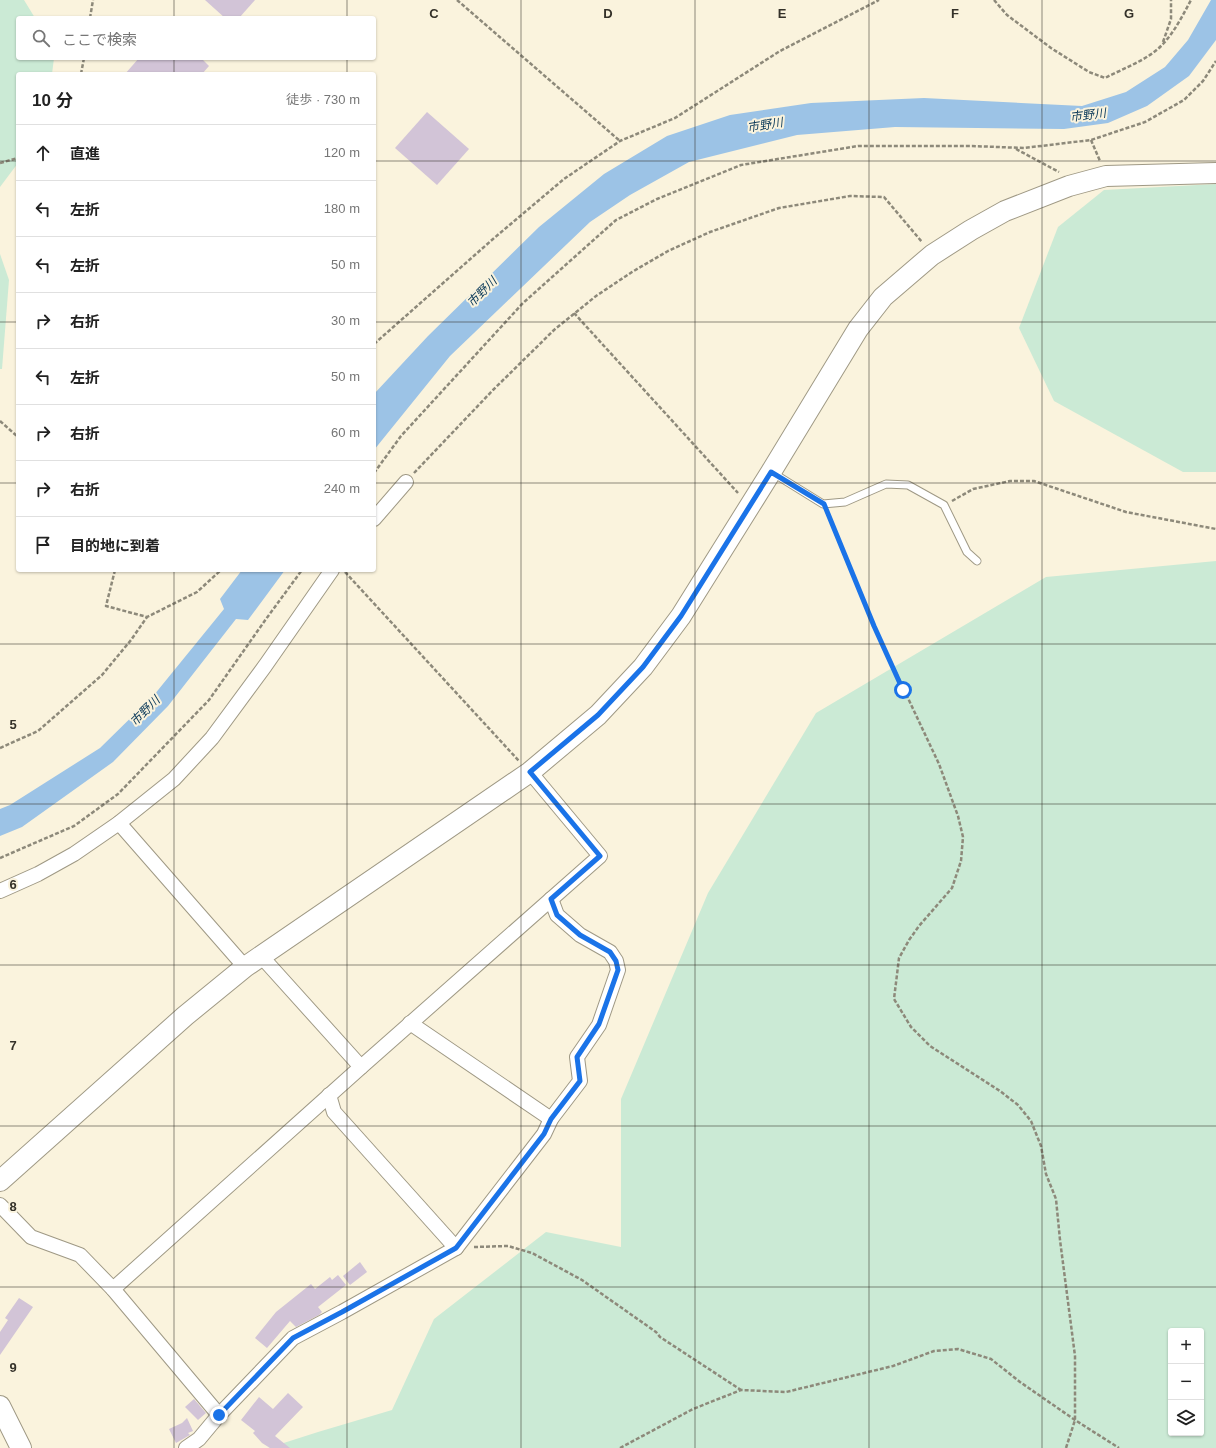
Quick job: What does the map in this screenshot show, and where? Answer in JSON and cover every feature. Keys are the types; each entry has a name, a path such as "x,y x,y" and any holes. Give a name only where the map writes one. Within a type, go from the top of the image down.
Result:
{"street":[{"path":"0,1181 185,1016 253,962 530,772 598,715 643,667 681,616 858,329 883,297 932,255 971,230 1005,211 1073,185 1106,176 1216,173"},
{"path":"376,517 406,482"},
{"path":"0,891 38,874 74,854 119,824 174,779 212,738 265,666 331,572"},
{"path":"112,1290 410,1023 600,856 530,772"},
{"path":"119,824 253,962 361,1067"},
{"path":"186,1448 199,1439 219,1415 293,1338 456,1248 544,1134 551,1119 580,1081 577,1057 599,1024 618,970 616,961 610,952 580,935 557,915 551,899"},
{"path":"410,1023 551,1119"},
{"path":"329,1096 334,1112 456,1248"},
{"path":"0,1205 31,1237 80,1255 112,1290 219,1415"},
{"path":"0,1406 21,1448"}],"lane":[{"path":"771,472 824,504 845,502 886,484 908,485 944,505 967,552 977,561"}],"path":[{"path":"90,16 94,0"},
{"path":"457,0 620,141"},
{"path":"376,342 564,179 620,141 675,118 780,51 879,0"},
{"path":"994,0 1007,15 1051,48 1089,72 1105,78 1144,59 1163,44 1176,27 1191,0"},
{"path":"1163,44 1170,19 1171,0"},
{"path":"81,72 84,60"},
{"path":"376,470 401,436 523,303 616,220 650,203 741,165 858,146 972,146 1024,148 1091,140 1145,122 1184,100 1203,81 1216,61"},
{"path":"1091,140 1106,176"},
{"path":"1014,148 1067,177 1073,185"},
{"path":"0,163 16,159"},
{"path":"406,482 492,390 554,330 574,313 632,272 668,251 710,232 779,208 850,196 884,197 932,255"},
{"path":"574,313 750,506"},
{"path":"0,421 16,435"},
{"path":"944,505 973,489 1010,482 1034,481 1126,512 1216,529"},
{"path":"824,504 874,626 939,764 958,816 963,837 961,861 952,888 919,926 899,958 894,999 911,1027 930,1046 1000,1091 1018,1105 1032,1121 1041,1146 1046,1174 1056,1198 1075,1356 1075,1420 1066,1448"},
{"path":"114,572 106,606 147,617"},
{"path":"0,748 38,731 102,675 131,640 147,617 197,592 219,572"},
{"path":"0,858 74,826 118,794 209,700 301,572"},
{"path":"346,572 530,772"},
{"path":"456,1248 508,1246 532,1253 582,1280 656,1332 660,1337 741,1390"},
{"path":"620,1448 693,1410 741,1390 786,1392 893,1366 934,1351 958,1349 991,1359 1020,1382 1119,1448"}],"green space":[{"path":"0,0 24,0 34,16 16,16 16,60 54,60 52,72 16,72 16,166 0,187"},
{"path":"1216,184 1216,472 1183,472 1054,401 1019,328 1058,227 1104,190"},
{"path":"0,254 9,280 2,369 0,369"},
{"path":"1216,561 1216,1448 268,1448 392,1410 434,1319 546,1232 621,1247 621,1099 708,893 816,713 1046,577"}],"water":[{"name":"市野川","path":"1211,0 1216,0 1216,40 1189,76 1147,106 1108,123 1064,129 895,127 797,135 689,162 630,195 590,222 450,356 376,448 376,392 428,336 539,227 604,174 667,136 730,115 811,103 924,98 1082,106 1126,92 1165,67 1188,40"},
{"name":"市野川","path":"240,572 284,572 248,620 236,619 168,706 113,762 22,827 0,836 0,809 10,805 100,748 154,695 224,609 220,599"}],"building":[{"path":"205,0 255,0 241,16 223,16"},
{"path":"137,60 203,60 209,66 204,72 127,72"},
{"path":"427,112 469,149 437,185 395,148"},
{"path":"360,1262 367,1272 350,1285 343,1276"},
{"path":"338,1275 346,1285 318,1307 322,1312 319,1315 296,1327 290,1321 267,1348 255,1338 276,1312 311,1284 315,1289 330,1277 332,1280"},
{"path":"19,1298 33,1307 0,1355 0,1332 8,1320 5,1318"},
{"path":"288,1393 303,1407 275,1436 290,1448 270,1448 262,1443 253,1433 255,1431 241,1420 259,1397 273,1409"},
{"path":"194,1399 206,1413 198,1420 185,1407"},
{"path":"187,1418 193,1431 188,1433 190,1435 176,1443 169,1429 182,1423"}],"route":[{"path":"219,1415 293,1338 456,1248 544,1134 551,1119 580,1081 577,1057 599,1024 618,970 616,961 610,952 580,935 557,915 551,899 600,856 530,772 598,715 643,667 681,616 771,472 824,504 837,539 903,690"}]}
